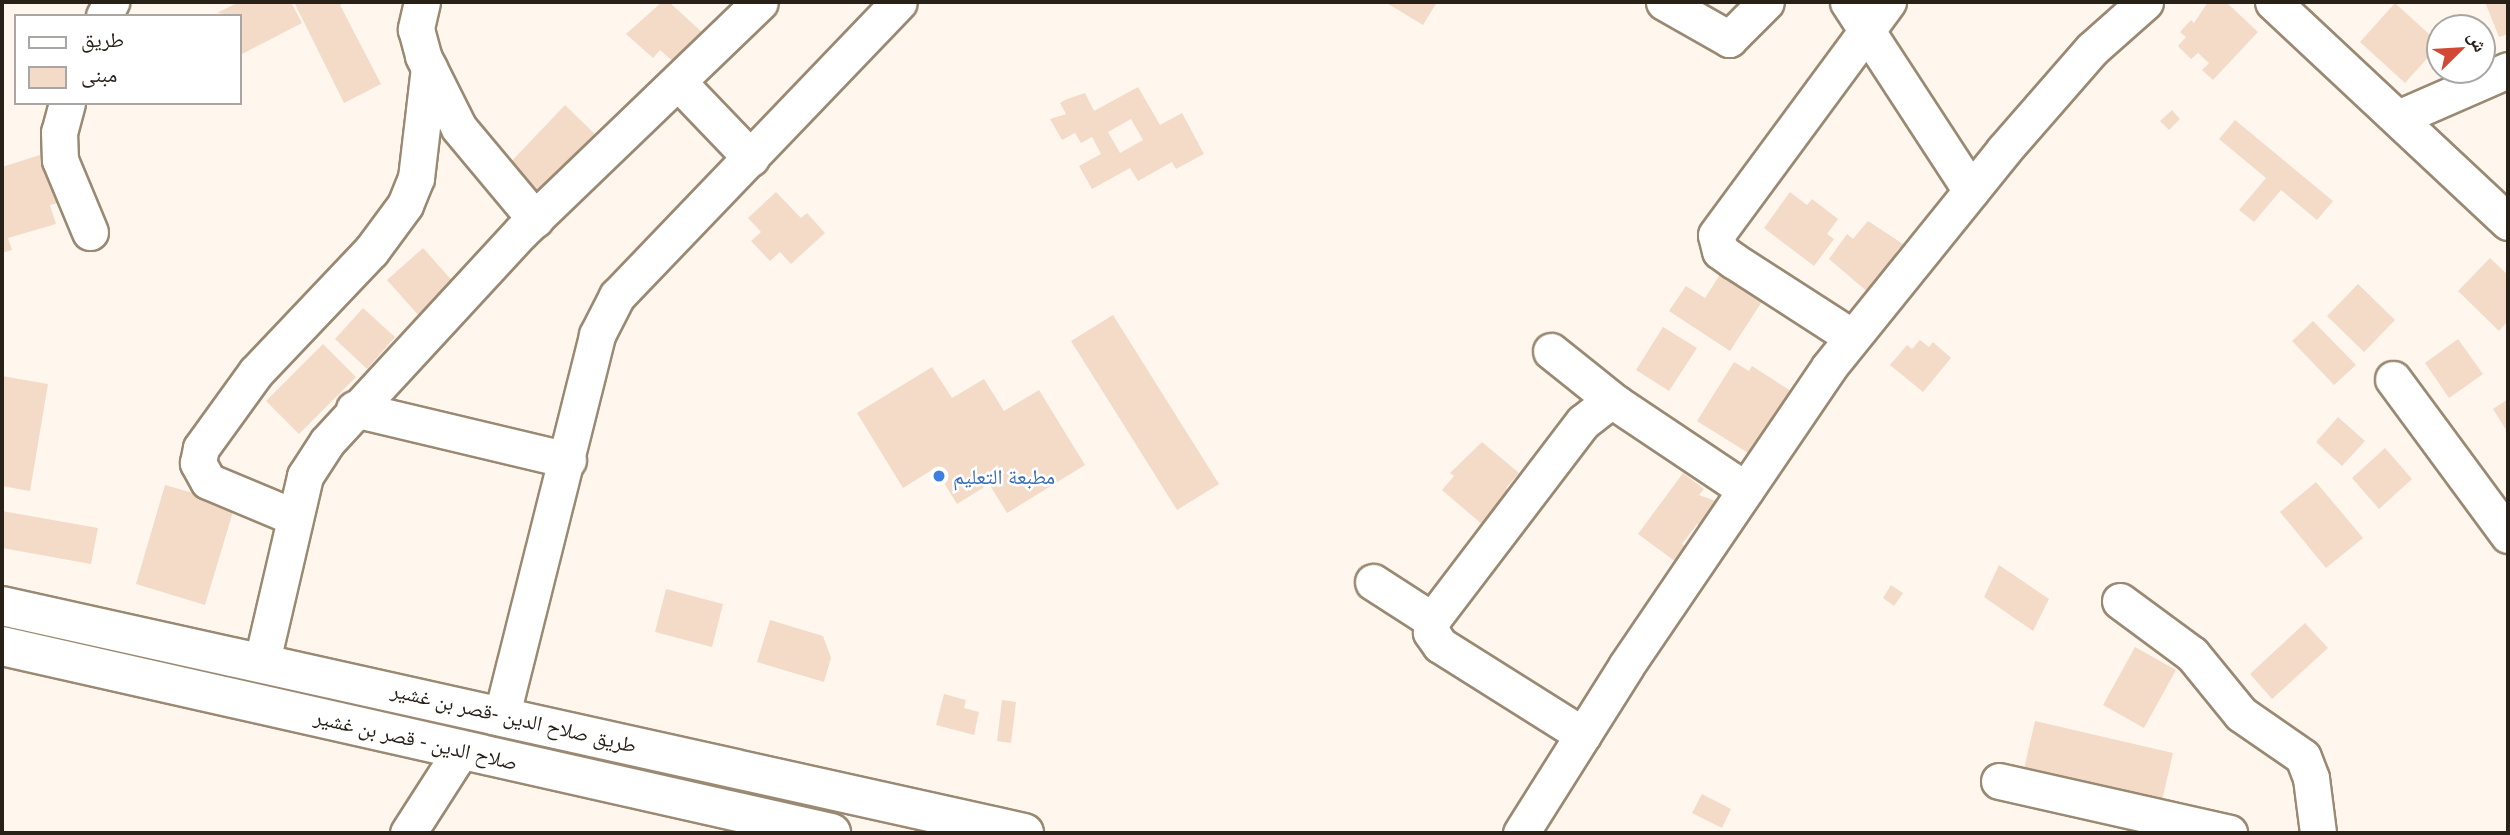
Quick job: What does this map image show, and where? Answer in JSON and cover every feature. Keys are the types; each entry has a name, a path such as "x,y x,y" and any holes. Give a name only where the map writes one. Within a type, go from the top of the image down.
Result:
{"highway":[{"name":"طريق صلاح الدين -قصر بن غشير","path":"2,606 502,714 1024,833"},
{"name":"صلاح الدين - قصر بن غشير","path":"2,646 831,833"}],"street":[{"path":"422,2 416,29 429,68 459,128 535,219"},
{"path":"262,661 304,476 354,409 535,219 761,2"},
{"path":"502,714 568,460 597,335 617,296 900,2"},
{"path":"1664,2 1730,39 1766,2"},
{"path":"1852,337 1720,251 1716,235 1857,15 1888,2"},
{"path":"1521,833 1746,489 1852,337 2092,50 2145,2"},
{"path":"2273,2 2508,222"},
{"path":"1857,15 1972,191"},
{"path":"295,517 208,481 198,463 201,449 256,372 371,251 405,205 416,178 429,68"},
{"path":"2398,118 2508,70"},
{"path":"679,83 751,158"},
{"path":"66,105 59,132 60,160 90,232"},
{"path":"1552,351 1616,402 1746,489"},
{"path":"2393,379 2508,535"},
{"path":"1583,735 1440,645 1431,632 1432,620 1583,422 1616,402"},
{"path":"354,409 568,460"},
{"path":"1373,582 1432,620"},
{"path":"2120,601 2192,654 2241,714 2303,757 2318,833"},
{"path":"408,833 462,749"},
{"path":"1999,781 2229,833"}],"building":[{"path":"239,2 291,2 302,23 242,54 242,14 217,13"},
{"path":"294,2 347,2 340,5 381,84 344,103"},
{"path":"662,2 669,2 704,34 677,65 660,50 653,58 626,34"},
{"path":"1385,2 1437,2 1423,25"},
{"path":"2208,2 2226,2 2258,32 2213,80 2202,70 2209,63 2198,53 2191,59 2178,46 2186,37 2180,32 2191,20 2194,23"},
{"path":"2485,2 2508,2 2508,34 2499,37 2496,14 2490,14"},
{"path":"2395,3 2426,31 2426,60 2405,83 2360,42"},
{"path":"1138,87 1160,125 1182,113 1204,154 1176,169 1172,162 1138,181 1130,168 1092,189 1079,166 1101,154 1092,137 1081,143 1075,133 1062,140 1050,119 1066,114 1060,103 1085,93 1094,111","holes":["1131,119 1143,140 1120,153 1108,132"]},
{"path":"565,105 601,140 544,199 508,165"},
{"path":"2172,110 2180,119 2169,130 2160,121"},
{"path":"2235,120 2333,201 2317,220 2281,190 2254,222 2239,210 2266,178 2219,139"},
{"path":"43,154 58,203 50,205 56,224 8,238 12,250 2,253 2,167"},
{"path":"776,192 801,218 807,213 825,233 791,264 780,252 770,261 751,241 761,232 748,218"},
{"path":"1790,192 1807,205 1812,199 1838,219 1827,234 1834,239 1814,266 1764,228"},
{"path":"1868,221 1903,244 1896,252 1902,257 1870,294 1829,259 1847,234 1853,239"},
{"path":"423,248 456,285 420,317 387,280"},
{"path":"2490,258 2508,275 2508,321 2499,331 2458,291"},
{"path":"1721,273 1763,300 1730,351 1669,311 1686,286 1705,298"},
{"path":"2358,284 2395,320 2364,352 2327,316"},
{"path":"363,308 395,337 367,369 335,339"},
{"path":"1113,315 1219,484 1177,510 1071,341"},
{"path":"2313,321 2356,365 2334,385 2292,341"},
{"path":"1663,327 1697,348 1669,391 1636,370"},
{"path":"2458,339 2483,374 2449,398 2425,363"},
{"path":"1920,340 1929,347 1933,342 1951,358 1923,392 1890,365 1907,345 1912,349"},
{"path":"323,344 356,377 299,434 266,401"},
{"path":"1734,362 1749,371 1752,366 1797,395 1753,456 1697,421"},
{"path":"932,367 952,398 984,379 1004,411 1039,390 1085,465 1007,513 989,484 957,504 935,468 903,488 857,413"},
{"path":"2,376 48,384 30,491 2,486"},
{"path":"2508,399 2508,433 2493,409"},
{"path":"2338,417 2365,441 2342,466 2316,442"},
{"path":"1482,442 1519,473 1506,488 1512,493 1484,526 1442,490 1454,476 1450,473"},
{"path":"2385,448 2412,479 2379,509 2352,478"},
{"path":"1683,473 1704,489 1699,495 1724,504 1705,530 1697,524 1682,544 1691,550 1680,565 1638,534"},
{"path":"2316,482 2363,538 2326,568 2280,512"},
{"path":"165,485 235,505 205,605 136,584"},
{"path":"2,511 98,528 91,564 2,548"},
{"path":"1999,565 2049,599 2033,631 1984,597"},
{"path":"1891,585 1903,593 1894,606 1883,598"},
{"path":"666,589 723,604 712,647 655,632"},
{"path":"770,620 823,636 831,658 824,682 757,662"},
{"path":"2305,623 2328,648 2272,699 2250,674"},
{"path":"2135,647 2176,670 2144,728 2103,705"},
{"path":"944,694 966,700 964,708 979,712 974,735 936,725"},
{"path":"1002,700 1016,702 1011,743 997,741"},
{"path":"2035,721 2173,753 2159,814 2021,782"},
{"path":"1702,794 1731,809 1722,828 1692,813"}],"place":[{"name":"مطبعة التعليم","path":"939,476"}]}
